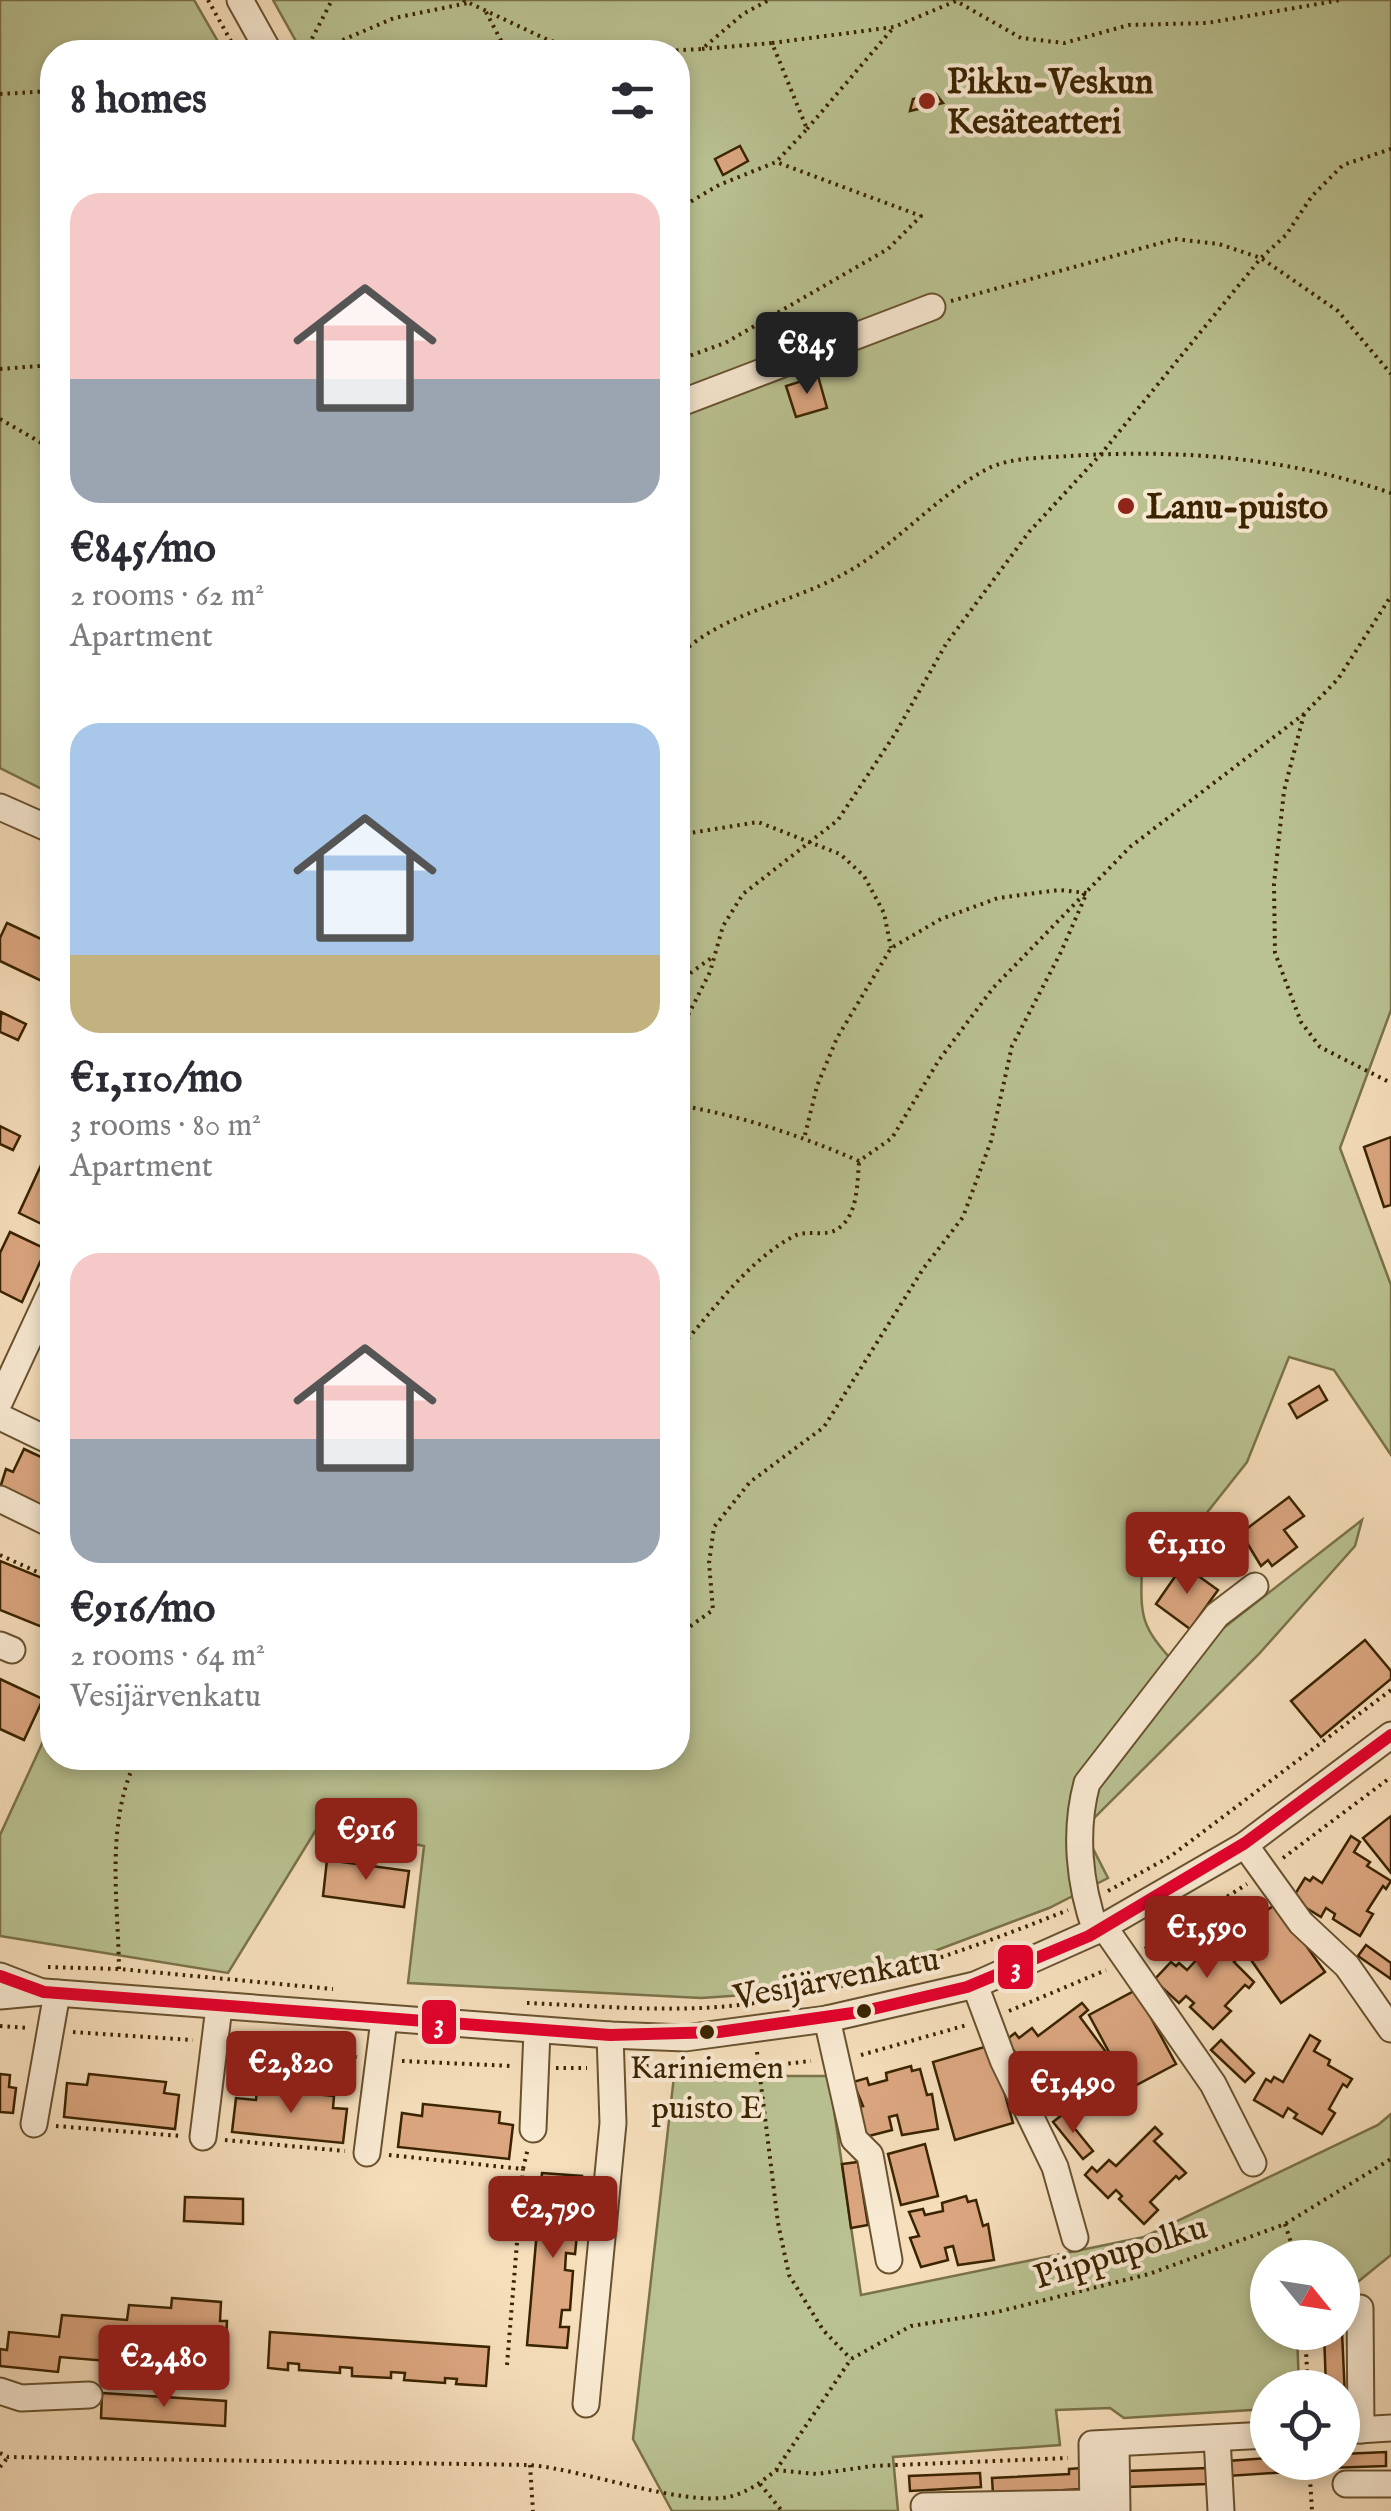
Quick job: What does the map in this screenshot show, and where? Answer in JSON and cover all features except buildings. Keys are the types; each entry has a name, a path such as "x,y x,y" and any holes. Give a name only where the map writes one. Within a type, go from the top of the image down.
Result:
{"street":[{"path":"240,0 262,40"},
{"path":"690,399 932,307"},
{"path":"0,806 40,824"},
{"path":"0,1401 40,1315"},
{"path":"0,1418 40,1436"},
{"path":"0,1499 40,1519"},
{"path":"1253,2163 1205,2071 1100,1929 1086,1902 1078,1815 1087,1783 1216,1616 1254,1586"},
{"path":"1383,1741 1391,1768"},
{"name":"Vesijärvenkatu","path":"0,1976 219,2006 384,2020 610,2036 685,2038 757,2031 975,1986 1100,1929 1245,1845 1383,1741"},
{"path":"1245,1845 1301,1922 1347,1966 1391,2029"},
{"path":"34,2124 48,1984"},
{"name":"Vesijärvenkatu","path":"0,1996 48,1984"},
{"path":"975,1986 1002,2060 1055,2167 1075,2238"},
{"path":"204,2138 219,2006"},
{"path":"827,2019 854,2139 870,2155 890,2260"},
{"path":"367,2153 384,2020"},
{"path":"533,2129 537,2031"},
{"path":"586,2404 613,2123 610,2036"},
{"path":"0,2391 21,2398 89,2395"},
{"path":"1360,2430 1391,2428"},
{"path":"924,2506 1101,2508 1104,2444 1250,2436"},
{"path":"1217,2438 1221,2511"},
{"path":"1346,2484 1391,2484"}],"path":[{"path":"208,0 230,40"},
{"path":"311,40 332,0"},
{"path":"702,49 743,14 769,0"},
{"path":"948,0 957,0 1020,38 1064,42 1129,25 1207,24 1341,0"},
{"path":"690,50 894,26 957,0"},
{"path":"342,40 382,22 465,2 556,40"},
{"path":"486,12 501,40"},
{"path":"690,202 719,185 776,162 894,26"},
{"path":"772,42 807,129"},
{"path":"0,94 40,92"},
{"path":"690,1012 704,986 723,926 743,894 838,820 895,734 946,644 1029,532 1101,454 1261,258 1286,235 1312,196 1343,165 1391,150"},
{"path":"690,356 725,343 888,250 921,216 776,162"},
{"path":"932,307 1175,239 1219,244 1261,258 1338,312 1391,374"},
{"path":"0,368 40,366"},
{"path":"0,419 40,442"},
{"path":"690,649 725,624 820,587 864,563 959,486 991,467 1101,454 1234,458 1332,473 1391,492"},
{"path":"859,1161 892,1138 939,1060 992,988 1130,847 1304,714 1338,679 1391,596"},
{"path":"1304,714 1284,791 1274,884 1275,953 1300,1022 1320,1047 1391,1083"},
{"path":"690,833 758,822 840,854 864,876 884,913 891,948"},
{"path":"804,1137 816,1086 837,1038 891,948 941,919 998,898 1059,890 1086,893"},
{"path":"690,1626 713,1610 710,1562 714,1527 750,1482 824,1427 923,1269 963,1217 991,1141 1012,1046 1061,952 1086,893"},
{"path":"690,973 714,956"},
{"path":"690,1108 734,1114 804,1137 859,1161"},
{"path":"690,1337 766,1254 799,1233 826,1233 840,1228 856,1200 859,1161"},
{"path":"0,1555 40,1572"},
{"path":"119,1969 117,1825 124,1784 131,1770"},
{"path":"48,1984 119,1969 336,1989"},
{"path":"0,2453 563,2468 695,2498 730,2497 760,2484 776,2470 851,2359 823,2330 789,2275 778,2223 753,2004 635,2008 524,2003"},
{"path":"34,2124 522,2169"},
{"path":"508,2365 522,2169 533,2129"},
{"name":"Piippupolku","path":"851,2359 911,2326 1071,2296 1149,2274 1285,2224 1391,2159"},
{"path":"1285,2224 1290,2240"},
{"path":"0,2467 8,2456"},
{"path":"776,2470 818,2474 872,2466 1062,2458"},
{"path":"530,2466 533,2511"},
{"path":"1310,2480 1312,2511"},
{"path":"760,2484 782,2511"}],"green space":[{"path":"0,0 194,0 217,40 40,40 40,788 0,768"},
{"path":"273,0 1391,0 1391,1010 1340,1148 1391,1285 1391,1455 1334,1370 1289,1357 1247,1462 1194,1529 1142,1567 1145,1621 1176,1665 1362,1520 1355,1546 1258,1655 1083,1829 1108,1878 1049,1908 916,1958 789,1992 701,1998 408,1983 424,1846 319,1825 228,1973 0,1936 0,1835 40,1748 40,1770 690,1770 690,40 295,40"},
{"path":"674,2076 829,2076 861,2295 1144,2237 1378,2125 1391,2114 1391,2255 1360,2280 1360,2240 1250,2240 1250,2350 1298,2350 1298,2370 1250,2370 1250,2410 1124,2418 1110,2408 1056,2410 1060,2445 893,2457 898,2511 672,2511 633,2439"}],"transit line":[{"name":"3","path":"0,1976 44,1992 610,2035 719,2032 860,2012 967,1987 1089,1936 1245,1843 1391,1735"}],"place":[{"name":"Pikku-Veskun Kesäteatteri","path":"927,101"},
{"name":"Lanu-puisto","path":"1126,506"},
{"name":"Kariniemen puisto E","path":"707,2032"}]}
